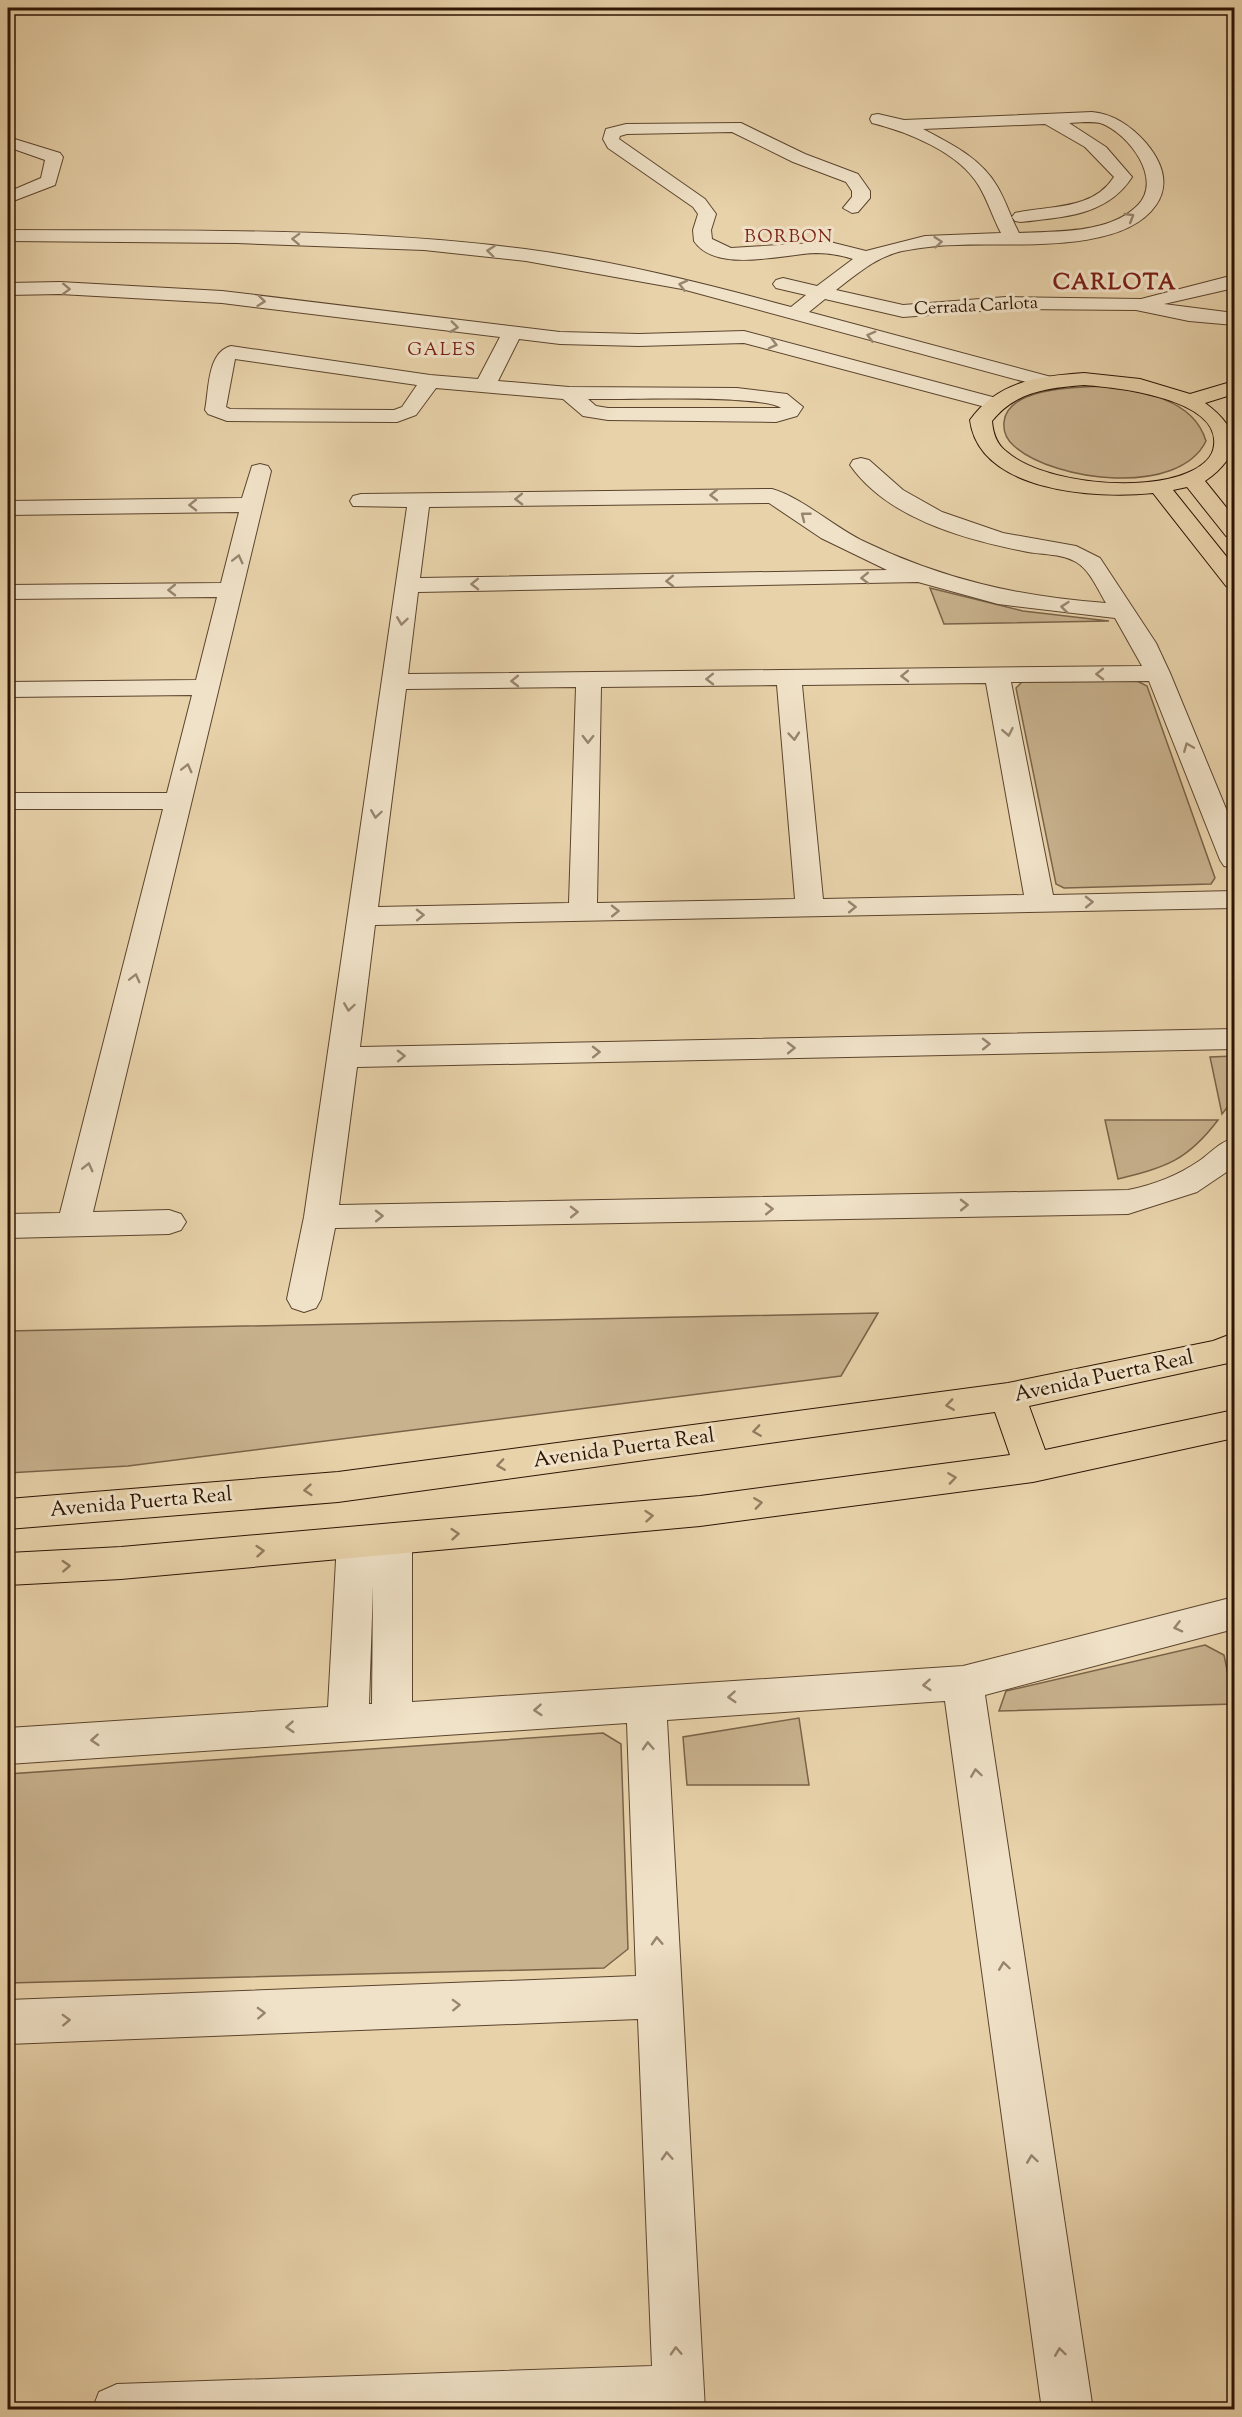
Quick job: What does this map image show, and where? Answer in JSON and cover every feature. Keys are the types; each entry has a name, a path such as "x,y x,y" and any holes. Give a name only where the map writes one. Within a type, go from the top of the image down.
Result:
{"main road":[{"path":"1084,379 1122,381 1158,389 1189,401 1212,416 1224,433 1225,450 1214,466 1192,479 1159,488 1117,490 1073,486 1033,475 1002,459 985,440 981,420 993,403 1016,390 1048,382 1084,379"},
{"path":"1189,401 1234,387"},
{"path":"1212,416 1234,410"},
{"path":"1192,479 1234,531"},
{"path":"1159,488 1234,581"},
{"name":"Avenida Puerta Real","path":"8,1514 338,1487 1008,1397 1221,1353 1234,1346"},
{"path":"1008,1397 1033,1467"},
{"path":"8,1569 121,1563 700,1511 1033,1467 1234,1424"}],"street":[{"path":"744,337 763,307 783,284 830,248 857,237 876,247 1077,233 1110,227 1141,210 1150,200 1157,177 1152,160 1139,143 1107,120 904,125 878,119"},
{"path":"1048,120 1079,134 1104,152 1124,177"},
{"path":"904,125 971,165 987,183 1001,219 1013,237"},
{"path":"830,248 763,254 726,237 699,203 614,144 604,131 735,127 800,158 852,178 861,191 861,198 852,208"},
{"path":"8,200 33,201 44,197 49,192 54,157 9,142"},
{"path":"800,158 852,208 855,227"},
{"path":"1124,177 1157,177"},
{"path":"792,315 876,247 926,225 1067,211 1102,200 1119,188 1124,177"},
{"path":"8,236 237,237 424,244 526,255 607,268 684,284 792,315 1048,382"},
{"name":"Cerrada Carlota","path":"1136,304 1219,287 1234,281"},
{"name":"Cerrada Carlota","path":"783,284 903,311 1006,303 1136,304 1189,315 1234,319"},
{"path":"8,289 60,288 222,297 541,336 639,340 744,337 993,403"},
{"path":"486,386 512,333"},
{"path":"520,389 541,336"},
{"path":"430,381 410,411 397,416 227,415 215,410 225,357 231,352 430,381 569,393 737,394 780,398 794,407 789,412 776,416 597,414 585,409 569,393"},
{"path":"861,465 876,482 895,496 956,526 1013,543 1080,555 1092,563 1124,611 1158,673 1217,796 1234,860"},
{"path":"74,1224 260,471"},
{"path":"361,501 772,496 788,503 814,523 842,540 923,577 965,589 1046,604 1124,611"},
{"path":"304,1299 321,1217 419,501"},
{"path":"8,508 252,505"},
{"path":"407,585 923,577"},
{"path":"8,592 231,590"},
{"path":"394,682 1158,673"},
{"path":"997,675 1040,903"},
{"path":"789,677 810,907"},
{"path":"583,912 589,680"},
{"path":"8,689 207,687"},
{"path":"1217,796 1234,786"},
{"path":"8,801 179,801"},
{"path":"362,916 1234,900"},
{"path":"342,1057 1234,1039"},
{"path":"321,1217 1128,1202 1163,1195 1226,1159 1234,1149"},
{"path":"8,1226 169,1221"},
{"path":"392,1720 393,1539"},
{"path":"348,1723 356,1542"},
{"path":"8,1746 646,1702 963,1683 1234,1613"},
{"path":"963,1683 1068,2409"},
{"path":"117,2409 678,2400 646,1702"},
{"path":"8,2022 659,1997"}],"shaded area":[{"path":"1100,386 1147,394 1177,406 1199,426 1206,441 1192,459 1170,470 1144,477 1115,478 1086,475 1058,468 1033,458 1014,446 1007,438 1004,422 1008,411 1017,402 1029,396 1059,389"},
{"path":"930,588 1023,611 1109,621 944,624"},
{"path":"1137,681 1147,686 1215,878 1211,884 1064,888 1056,884 1016,688 1022,682"},
{"path":"1234,1056 1234,1099 1222,1114 1210,1057"},
{"path":"1105,1120 1218,1120 1207,1134 1185,1154 1163,1166 1118,1179"},
{"path":"878,1313 841,1376 128,1466 8,1473 8,1331"},
{"path":"1205,1645 1224,1655 1234,1704 999,1711 1006,1691"},
{"path":"799,1718 809,1785 687,1785 683,1737"},
{"path":"603,1733 621,1744 628,1949 604,1968 8,1983 8,1774"}],"district":[{"name":"BORBON","path":"789,238"},
{"name":"CARLOTA","path":"1115,284"},
{"name":"GALES","path":"442,351"}]}
